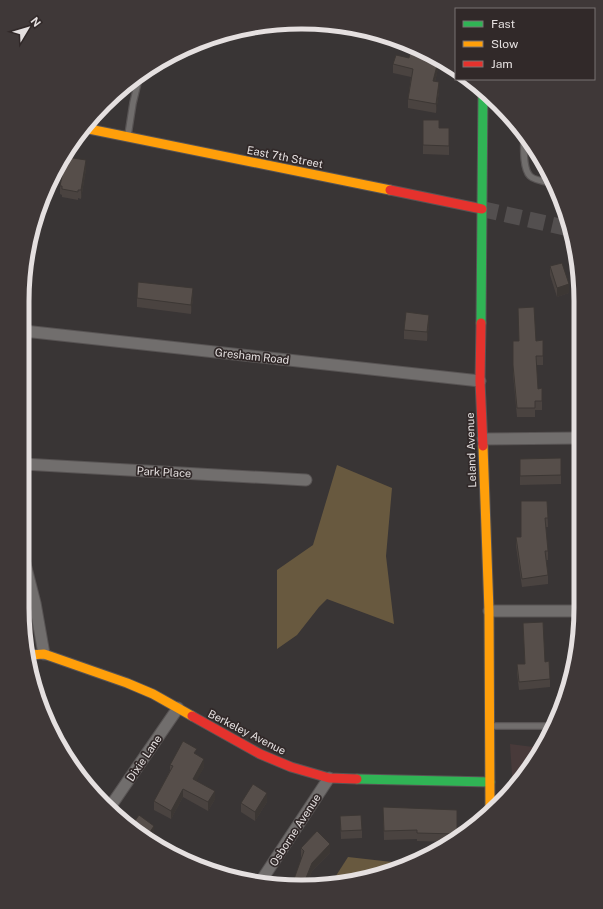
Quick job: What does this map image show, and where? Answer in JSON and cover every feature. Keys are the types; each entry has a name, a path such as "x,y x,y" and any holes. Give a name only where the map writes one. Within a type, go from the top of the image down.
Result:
{"street":[{"name":"Leland Avenue","path":"483,99 480,381 489,611 490,804"},
{"name":"East 7th Street","path":"91,129 482,208"},
{"name":"Gresham Road","path":"29,332 480,381"},
{"path":"483,439 574,438"},
{"name":"Park Place","path":"29,464 306,480"},
{"path":"29,579 35,603 44,654"},
{"path":"489,611 574,611"},
{"name":"Berkeley Avenue","path":"33,655 44,654 127,683 153,694 260,754 291,767 329,778 490,782"},
{"name":"Dixie Lane","path":"113,803 178,708"},
{"name":"Osborne Avenue","path":"263,878 329,778"}],"lane":[{"path":"128,137 138,84"},
{"path":"524,145 525,169 531,177 546,182"},
{"path":"489,726 547,726"}],"shaded area":[{"path":"337,465 392,488 386,556 394,624 327,599 297,635 277,649 277,570 313,545"},
{"path":"510,744 535,747 528,759 512,780"},
{"path":"348,857 392,862 392,865 372,871 334,878"}],"building":[{"path":"411,52 437,65 433,81 439,82 436,104 408,99 413,69 393,64 396,55 409,58"},
{"path":"423,120 439,120 439,128 449,128 449,146 423,145"},
{"path":"70,158 86,160 81,190 78,190 78,192 62,189 62,186 60,186 63,170"},
{"path":"562,263 569,284 557,288 550,266"},
{"path":"138,282 193,288 191,305 137,298"},
{"path":"534,307 536,341 543,340 543,356 536,356 538,389 542,388 542,401 535,401 535,408 517,408 513,365 513,341 519,341 518,308"},
{"path":"406,312 429,315 427,332 404,330"},
{"path":"561,458 561,475 520,476 520,459"},
{"path":"521,501 547,501 548,518 545,518 548,551 545,551 548,575 522,579 516,537 521,537"},
{"path":"573,620 572,637 570,621"},
{"path":"543,622 545,662 549,661 550,679 519,682 517,664 525,664 523,623"},
{"path":"183,741 197,749 194,753 204,759 193,779 215,791 208,802 183,789 171,811 154,801 173,766 170,765"},
{"path":"253,784 267,793 255,812 241,803"},
{"path":"383,807 457,810 457,831 453,834 417,833 417,830 384,831"},
{"path":"139,815 154,826 149,833 134,822"},
{"path":"361,815 362,830 341,831 340,816"},
{"path":"317,831 330,844 312,863 305,880 296,880 294,879 304,851 301,848"}],"tunnel":[{"path":"482,209 564,227"}],"traffic: fast":[{"path":"481,323 483,99"},
{"path":"357,779 490,782"}],"traffic: slow":[{"path":"91,129 390,190"},
{"path":"483,446 489,611 490,804"},
{"path":"33,655 44,654 127,683 153,694 192,716"}],"traffic: jam":[{"path":"390,190 482,209"},
{"path":"481,323 480,381 483,446"},
{"path":"192,716 260,754 291,767 329,778 357,779"}]}
